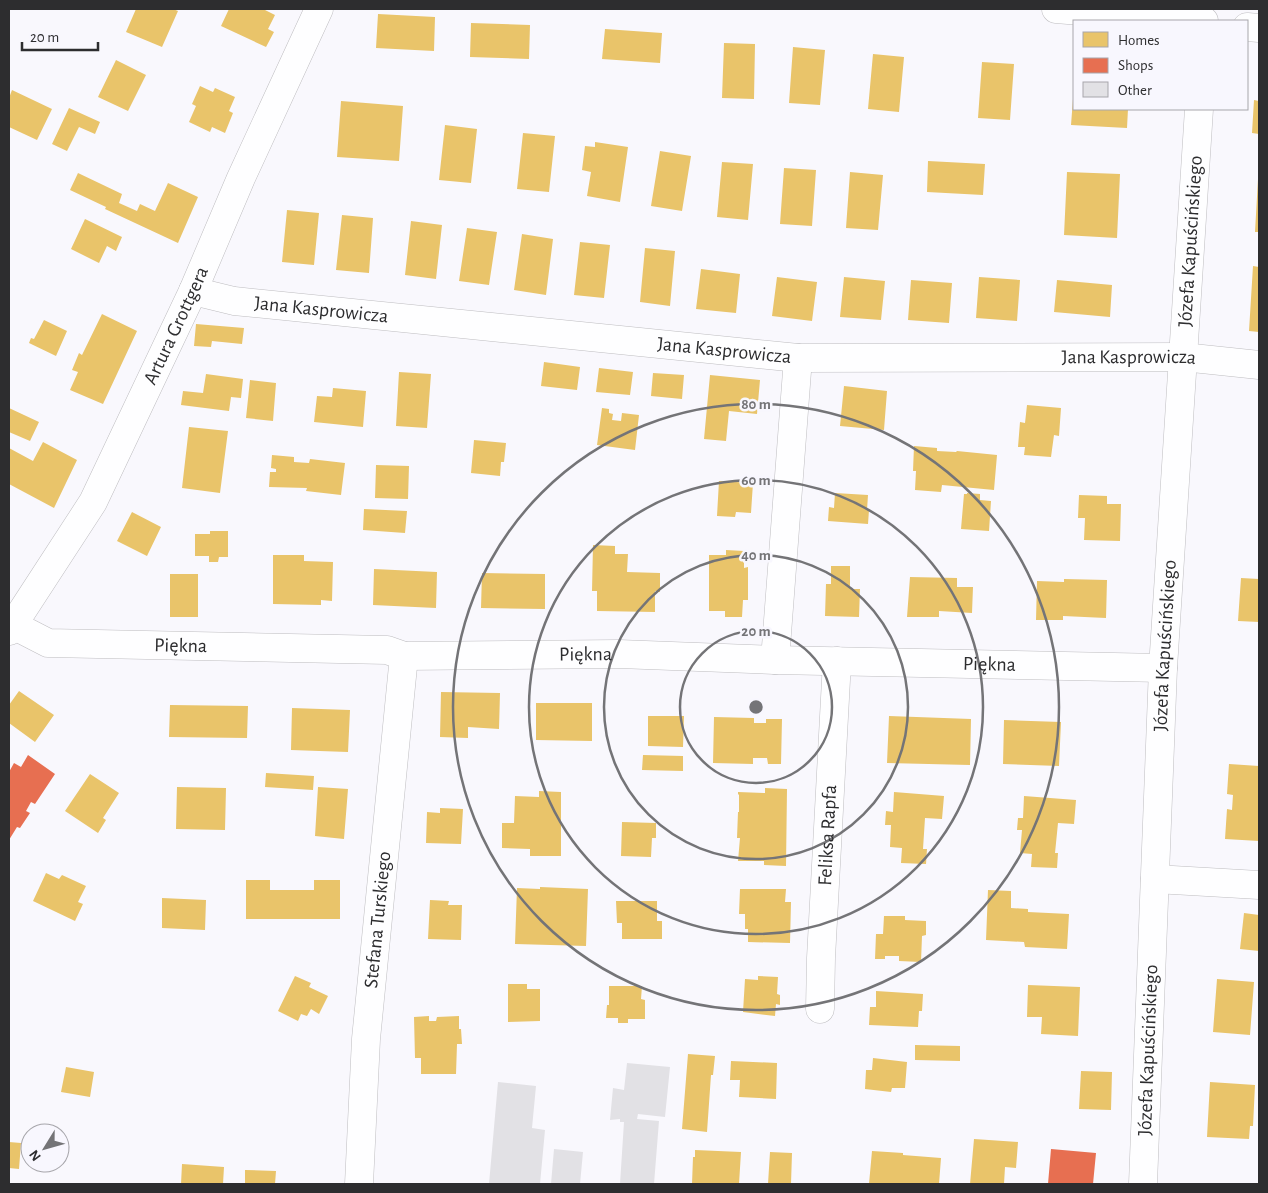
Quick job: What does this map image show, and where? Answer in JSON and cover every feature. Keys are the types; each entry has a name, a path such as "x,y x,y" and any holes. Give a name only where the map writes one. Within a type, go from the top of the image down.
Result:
{"street":[{"name":"Artura Grottgera","path":"11,628 93,502 193,291 241,178 319,9"},
{"path":"1056,9 1192,20"},
{"name":"Józefa Kapuścińskiego","path":"1143,1184 1163,668 1199,110"},
{"name":"Jana Kasprowicza","path":"193,291 234,301 798,358 1182,357 1259,365"},
{"path":"775,660 798,358"},
{"name":"Piękna","path":"11,628 48,643 387,650 404,656 619,654 775,660 1163,668"},
{"name":"Stefana Turskiego","path":"359,1184 366,1039 404,656"},
{"name":"Feliksa Rapfa","path":"820,1009 837,661"},
{"path":"1155,879 1259,885"}],"building: Homes":[{"path":"136,9 173,9 178,11 162,47 126,32"},
{"path":"229,9 263,9 275,15 268,29 274,32 266,47 221,26"},
{"path":"378,14 435,17 434,51 376,48"},
{"path":"471,23 530,25 529,59 470,57"},
{"path":"605,29 662,33 660,63 602,59"},
{"path":"724,43 755,44 754,99 722,98"},
{"path":"793,47 825,50 820,105 789,103"},
{"path":"873,54 904,57 899,112 868,109"},
{"path":"116,60 146,75 128,111 98,97"},
{"path":"982,62 1014,64 1010,120 978,118"},
{"path":"200,86 213,92 215,88 235,97 229,111 233,113 225,133 212,127 210,132 189,122 196,106 192,104"},
{"path":"12,90 52,109 37,140 9,127 9,98"},
{"path":"1073,99 1073,110 1128,110 1127,128 1071,125"},
{"path":"1254,100 1259,101 1259,134 1252,133"},
{"path":"341,101 403,106 399,161 337,157"},
{"path":"69,108 100,122 95,134 79,127 67,151 52,144"},
{"path":"445,125 477,129 471,183 439,180"},
{"path":"523,133 555,136 549,192 517,189"},
{"path":"595,142 628,147 620,202 587,196 591,172 582,170 585,146 595,147"},
{"path":"660,151 691,156 682,211 651,206"},
{"path":"928,161 985,164 983,195 927,192"},
{"path":"722,162 753,164 748,220 717,217"},
{"path":"784,168 816,170 812,226 780,224"},
{"path":"850,172 883,175 878,230 846,228"},
{"path":"1067,172 1120,174 1117,238 1064,235"},
{"path":"78,173 122,194 119,203 137,211 140,204 155,211 168,183 198,197 178,243 105,209 106,207 70,190"},
{"path":"1258,179 1259,232 1255,232"},
{"path":"287,210 319,213 314,265 282,262"},
{"path":"342,215 373,218 369,273 336,270"},
{"path":"85,219 122,237 116,251 107,246 99,263 71,249"},
{"path":"411,221 442,225 436,279 405,275"},
{"path":"467,228 497,232 489,285 459,281"},
{"path":"522,234 553,239 546,295 514,290"},
{"path":"580,242 610,245 604,298 574,295"},
{"path":"645,248 675,251 670,306 640,302"},
{"path":"1253,266 1259,267 1259,332 1249,331"},
{"path":"701,269 740,274 736,313 696,309"},
{"path":"777,277 817,282 812,321 772,316"},
{"path":"844,277 885,281 881,320 840,317"},
{"path":"979,277 1020,280 1017,321 976,318"},
{"path":"911,280 952,283 949,323 908,320"},
{"path":"1057,280 1112,285 1110,317 1054,312"},
{"path":"102,314 137,331 103,404 70,390 78,372 72,370 79,353 82,355"},
{"path":"44,320 67,331 56,356 29,343 31,338 34,339"},
{"path":"196,324 244,328 242,344 212,341 211,347 194,346"},
{"path":"544,362 580,367 577,390 541,386"},
{"path":"599,368 633,372 630,395 596,392"},
{"path":"399,372 431,374 427,428 396,426"},
{"path":"653,373 684,375 682,399 651,396"},
{"path":"206,374 243,379 241,398 231,397 229,411 181,405 183,391 203,393"},
{"path":"710,375 760,380 757,414 729,411 726,441 704,439"},
{"path":"250,380 276,383 273,421 246,418"},
{"path":"844,386 887,391 884,430 840,426"},
{"path":"333,388 366,391 363,427 314,422 317,396 332,397"},
{"path":"1027,405 1061,408 1059,436 1054,435 1051,457 1024,455 1025,447 1018,447 1020,422 1025,423"},
{"path":"9,408 39,422 30,441 9,432"},
{"path":"602,408 609,409 609,413 613,414 612,420 621,421 622,413 639,415 635,450 597,445"},
{"path":"189,427 228,431 220,493 182,488"},
{"path":"474,440 506,443 504,462 501,462 500,476 471,473"},
{"path":"43,442 77,460 54,508 9,484 9,448 33,461"},
{"path":"914,446 937,448 937,451 997,455 994,490 942,485 941,492 915,490 916,471 913,471"},
{"path":"272,455 294,457 294,462 309,463 310,459 345,463 341,495 306,491 307,488 269,487 270,472 276,472 276,469 271,468"},
{"path":"376,465 409,466 408,499 375,498"},
{"path":"719,481 753,483 751,513 736,512 735,517 717,516"},
{"path":"835,493 868,495 868,524 828,521 829,507 834,508"},
{"path":"964,494 980,494 980,500 991,501 989,531 961,529"},
{"path":"1079,495 1107,496 1107,504 1121,504 1120,541 1084,540 1085,518 1078,518"},
{"path":"364,509 407,511 405,533 363,530"},
{"path":"132,512 161,527 147,556 117,541"},
{"path":"210,531 228,531 228,557 219,557 218,562 209,562 209,556 195,556 195,534 210,534"},
{"path":"593,545 615,546 615,554 628,554 627,572 660,573 660,592 655,591 655,612 597,611 597,591 592,591"},
{"path":"726,550 744,551 744,568 748,567 748,600 743,600 742,617 725,617 725,611 709,611 709,555 726,555"},
{"path":"273,555 304,555 304,561 333,562 332,601 321,600 321,605 273,604"},
{"path":"831,566 850,566 850,589 860,589 859,617 825,616 826,584 831,584"},
{"path":"374,569 437,572 436,608 373,605"},
{"path":"482,573 545,574 545,609 481,608"},
{"path":"170,574 198,574 198,617 170,617"},
{"path":"910,577 957,578 957,587 973,587 972,613 939,611 939,617 907,617"},
{"path":"1241,578 1259,579 1259,622 1238,621"},
{"path":"1064,579 1107,580 1106,618 1063,616 1063,620 1036,620 1037,581 1064,582"},
{"path":"19,691 54,715 35,742 9,723 9,705"},
{"path":"441,692 500,693 499,729 468,727 468,738 440,737"},
{"path":"536,703 592,703 592,741 536,740"},
{"path":"170,705 248,706 247,738 169,737"},
{"path":"292,708 350,710 348,752 291,750"},
{"path":"648,716 684,716 683,747 648,746"},
{"path":"889,716 971,719 970,765 887,763"},
{"path":"714,717 754,718 754,723 766,723 766,719 782,719 781,764 768,764 767,758 753,758 753,764 713,763"},
{"path":"1004,720 1061,722 1059,766 1003,764"},
{"path":"643,755 683,756 683,771 642,770"},
{"path":"1229,764 1259,766 1259,841 1225,839 1227,809 1232,810 1233,795 1227,794"},
{"path":"266,773 314,776 313,790 265,787"},
{"path":"90,774 119,793 103,818 106,820 98,833 65,811"},
{"path":"177,787 226,788 225,830 176,829"},
{"path":"318,787 348,789 344,839 315,836"},
{"path":"765,788 787,789 786,866 764,865 764,861 738,861 740,838 737,838 738,792 765,793"},
{"path":"539,791 561,792 561,856 530,856 530,849 502,848 502,823 514,823 515,796 539,797"},
{"path":"894,792 944,796 942,819 925,818 923,849 927,849 926,864 901,863 902,848 890,847 891,825 885,825 886,811 893,812"},
{"path":"1024,796 1076,800 1074,824 1058,823 1055,853 1058,853 1057,868 1031,867 1032,854 1020,853 1022,830 1017,830 1018,818 1023,818"},
{"path":"440,808 463,809 461,844 426,843 427,812 440,813"},
{"path":"622,822 656,823 656,838 652,838 651,857 621,856"},
{"path":"46,873 59,879 62,875 86,886 78,902 83,904 75,921 33,901"},
{"path":"246,880 270,880 270,890 314,890 314,880 340,880 340,919 246,919"},
{"path":"540,887 588,889 586,946 515,944 517,888 540,889"},
{"path":"740,889 786,889 785,902 791,902 790,943 748,942 748,929 745,929 745,914 739,914"},
{"path":"988,890 1011,891 1011,908 1028,909 1028,912 1069,914 1067,949 1025,947 1024,942 986,940"},
{"path":"162,898 206,900 205,930 162,928"},
{"path":"430,900 449,901 448,905 462,905 461,940 428,939"},
{"path":"616,901 657,901 657,921 662,921 662,939 622,939 622,923 617,923"},
{"path":"1244,913 1259,915 1259,951 1240,949"},
{"path":"884,916 905,916 905,920 926,921 926,935 922,936 921,962 899,961 899,956 885,956 885,959 875,959 876,934 883,934"},
{"path":"295,976 311,983 309,987 328,996 319,1014 311,1009 307,1016 301,1014 298,1021 278,1011"},
{"path":"758,976 778,977 777,994 780,995 780,1005 776,1004 775,1016 743,1012 745,979 758,980"},
{"path":"1217,979 1254,982 1250,1035 1213,1032"},
{"path":"508,984 527,984 527,989 540,989 540,1021 508,1022"},
{"path":"1028,985 1080,987 1078,1036 1041,1034 1042,1017 1027,1017"},
{"path":"609,986 642,986 641,999 645,1000 645,1019 628,1019 628,1023 618,1023 618,1018 606,1018 607,1005 609,1005"},
{"path":"876,991 923,994 922,1011 919,1011 918,1027 869,1025 870,1007 876,1007"},
{"path":"429,1016 429,1021 436,1021 437,1017 459,1016 462,1044 457,1044 456,1074 421,1074 421,1058 415,1058 414,1017"},
{"path":"915,1045 960,1046 960,1061 915,1060"},
{"path":"688,1054 715,1056 713,1075 711,1075 707,1132 682,1129"},
{"path":"873,1058 907,1062 905,1088 892,1088 891,1092 865,1089 866,1070 872,1070"},
{"path":"731,1061 777,1063 776,1099 739,1097 740,1080 730,1080"},
{"path":"66,1067 94,1072 90,1097 61,1092"},
{"path":"1081,1071 1112,1072 1111,1110 1079,1109"},
{"path":"1210,1082 1255,1085 1253,1126 1250,1126 1249,1139 1207,1137"},
{"path":"974,1139 1018,1142 1016,1168 1005,1167 1004,1184 970,1184"},
{"path":"9,1142 20,1143 19,1169 9,1168"},
{"path":"695,1150 741,1152 739,1184 692,1184"},
{"path":"872,1151 941,1158 939,1184 869,1184"},
{"path":"770,1152 792,1153 791,1184 768,1184"},
{"path":"182,1164 224,1167 223,1184 181,1184"},
{"path":"245,1170 276,1171 275,1184 245,1184"}],"building: Shops":[{"path":"28,755 55,774 35,804 31,802 26,811 30,813 20,828 17,827 9,840 9,772 14,763 21,767"},
{"path":"1051,1149 1096,1153 1093,1184 1048,1184"}],"building: Other":[{"path":"627,1063 670,1067 665,1117 638,1114 637,1119 659,1121 654,1184 620,1184 624,1122 620,1122 620,1119 610,1120 613,1088 624,1090"},
{"path":"498,1082 536,1086 532,1128 545,1130 540,1184 489,1184"},
{"path":"554,1149 583,1152 580,1184 551,1184"}]}
